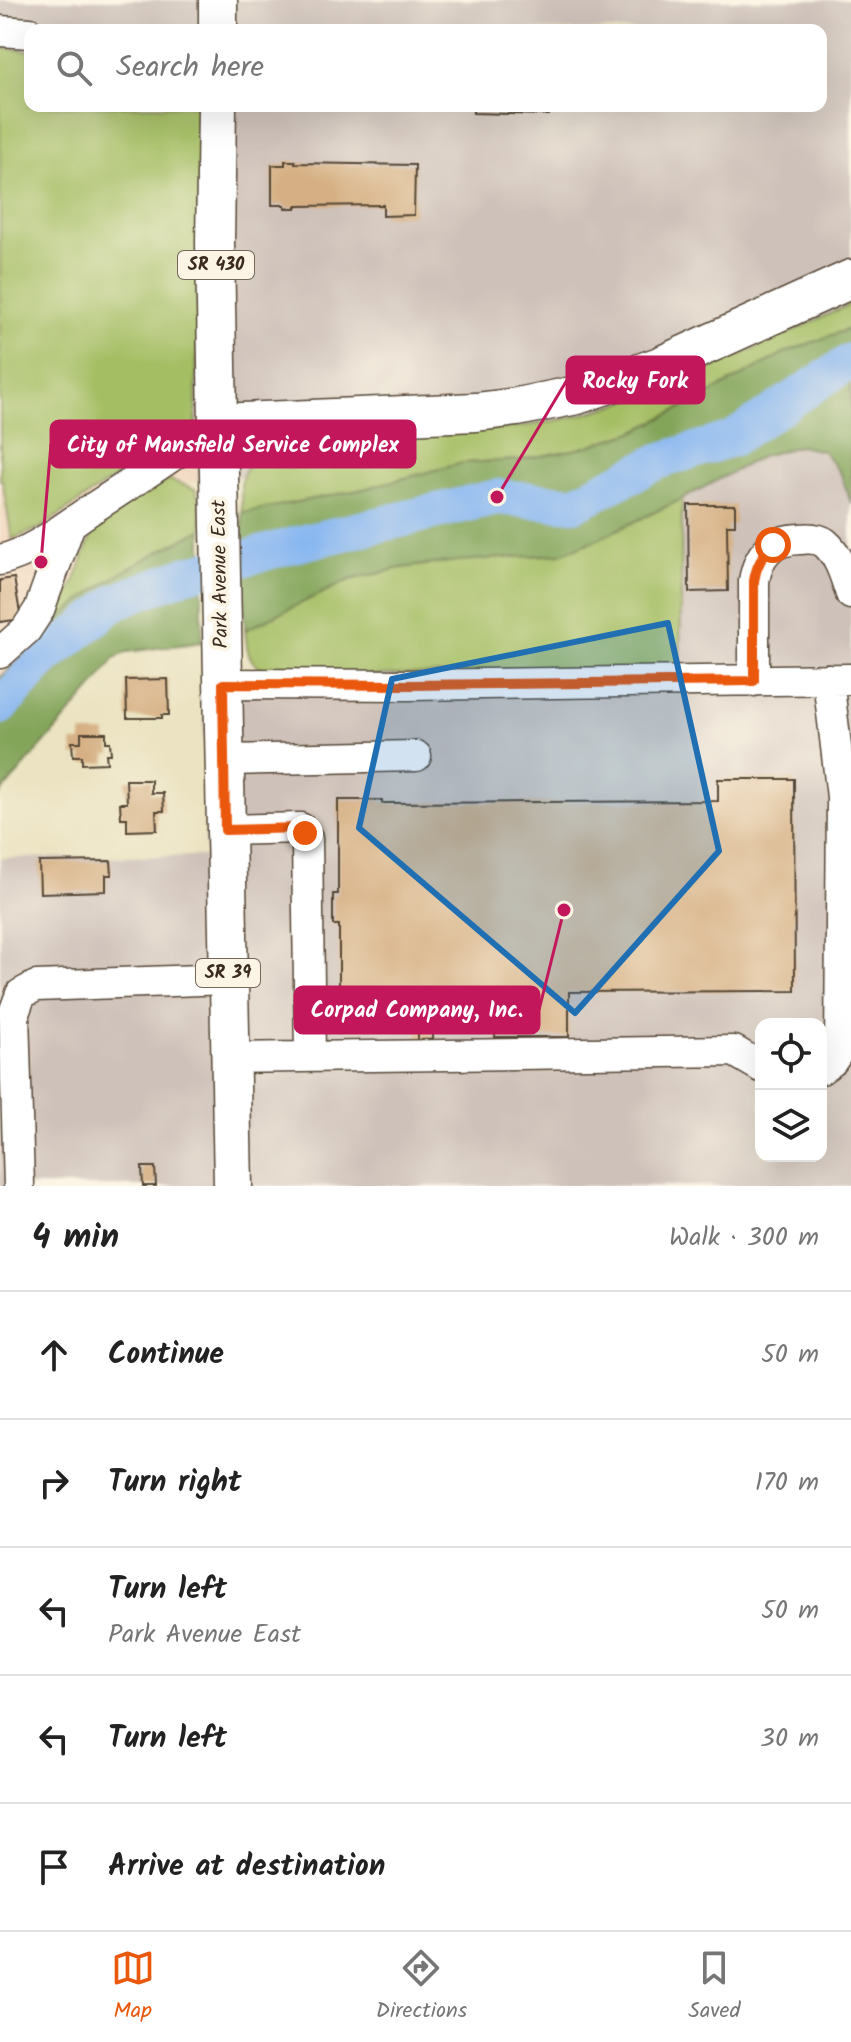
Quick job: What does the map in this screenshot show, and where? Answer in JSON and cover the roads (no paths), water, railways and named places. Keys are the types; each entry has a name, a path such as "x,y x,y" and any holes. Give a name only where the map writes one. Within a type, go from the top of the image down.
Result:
{"main road":[{"path":"218,0 218,24"},
{"name":"Park Avenue East","path":"217,112 215,243 233,1186"},
{"path":"218,423 476,412 551,401 660,366 851,279"}],"street":[{"path":"0,31 24,33"},
{"path":"0,560 23,552 70,524 218,423"},
{"path":"0,653 26,630 39,610 70,524"},
{"path":"754,681 754,581 756,568 766,551 773,545 796,539 823,541 839,560 851,594"},
{"path":"223,684 408,685 840,679 840,1049 827,1065"},
{"path":"224,760 416,756"},
{"path":"225,830 300,828 305,833 310,1057"},
{"path":"19,1186 14,1013 21,994 36,986 228,979"},
{"path":"230,1058 734,1051 755,1063"}],"waterway":[{"path":"0,707 42,661 117,601 184,575 297,544 497,497 574,504 659,461 732,439 851,361"}],"place":[{"name":"Rocky Fork","path":"497,497"},
{"name":"City of Mansfield Service Complex","path":"41,562"},
{"name":"Corpad Company, Inc.","path":"564,910"}]}
